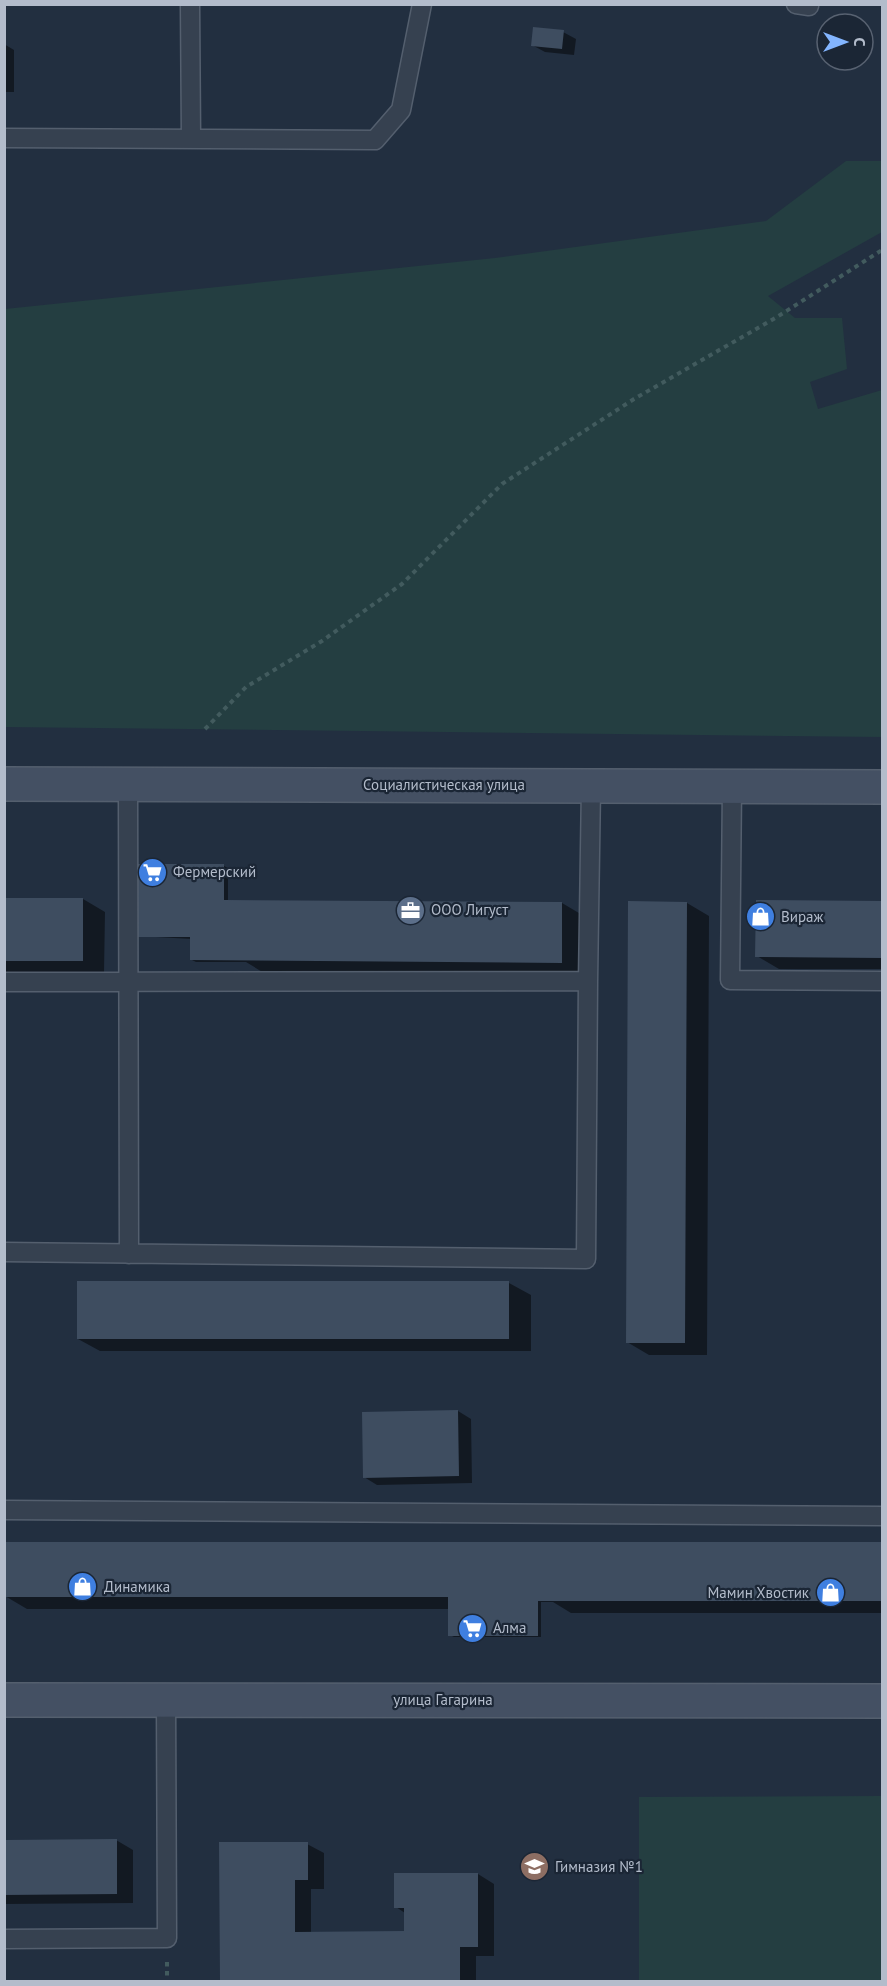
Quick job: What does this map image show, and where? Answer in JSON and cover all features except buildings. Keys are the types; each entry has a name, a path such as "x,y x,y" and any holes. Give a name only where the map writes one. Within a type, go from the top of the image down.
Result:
{"main road":[{"name":"Социалистическая улица","path":"4,784 882,787"},
{"name":"улица Гагарина","path":"4,1700 882,1701"}],"lane":[{"path":"190,4 191,138"},
{"path":"4,138 375,140 401,110 422,4"},
{"path":"128,785 129,1254"},
{"path":"4,1252 586,1259 591,786"},
{"path":"732,787 730,980 882,981"},
{"path":"4,982 588,981"},
{"path":"4,1510 882,1516"},
{"path":"4,1939 167,1938 166,1699"}],"path":[{"path":"205,729 246,687 322,641 402,584 502,483 634,399 777,317 882,250"}],"green space":[{"path":"846,161 882,161 882,232 768,296 795,318 842,318 847,369 810,382 818,409 882,390 882,737 5,727 5,309 495,258 766,221"},
{"path":"882,1796 882,1981 639,1981 639,1797"}],"place":[{"name":"Фермерский","path":"152,872"},
{"name":"ООО Лигуст","path":"410,910"},
{"name":"Вираж","path":"760,917"},
{"name":"Динамика","path":"83,1587"},
{"name":"Мамин Хвостик","path":"830,1593"},
{"name":"Алма","path":"472,1628"},
{"name":"Гимназия №1","path":"534,1867"}]}
